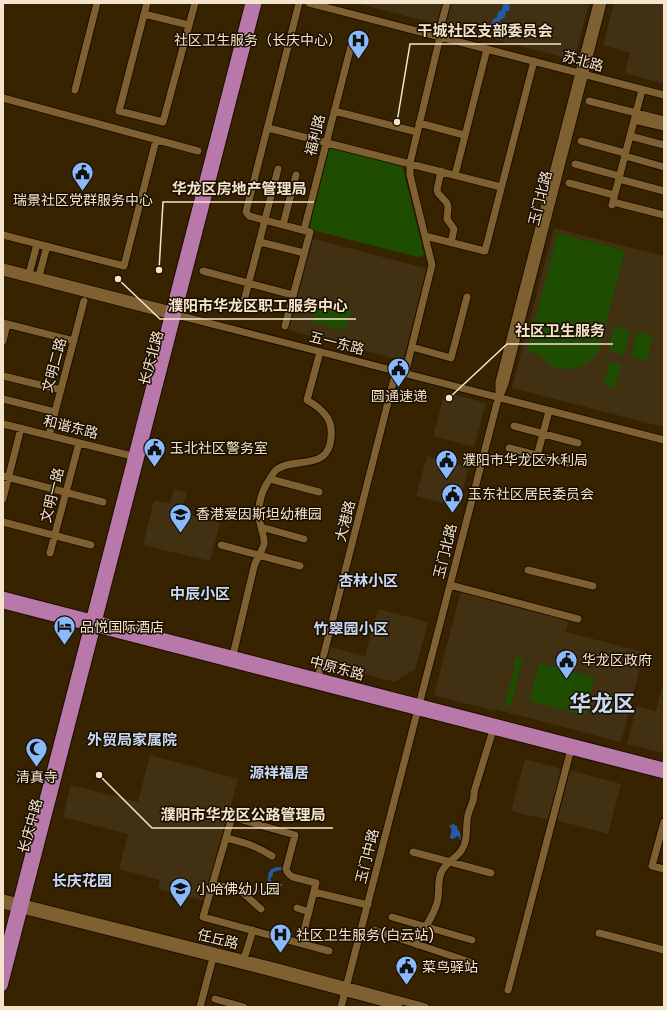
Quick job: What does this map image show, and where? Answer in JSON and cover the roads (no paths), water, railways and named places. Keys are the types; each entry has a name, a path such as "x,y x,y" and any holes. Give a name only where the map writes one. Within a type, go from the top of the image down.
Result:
{"main road":[{"name":"长庆北路","path":"93,623 173,313 250,3"},
{"name":"长庆北路","path":"93,623 132,456 173,313 257,3"},
{"name":"中原东路","path":"3,596 93,623 418,707 664,767"},
{"name":"中原东路","path":"3,604 233,655 318,677 493,730 664,774"},
{"name":"长庆中路","path":"3,986 20,906 93,623"},
{"name":"长庆中路","path":"3,958 20,906"}],"street":[{"path":"75,90 97,3"},
{"path":"147,3 119,111 164,122 195,3"},
{"path":"285,326 310,232 249,216 246,212 299,3"},
{"name":"苏北路","path":"309,3 583,72 664,95"},
{"name":"苏北路","path":"328,3 487,49 664,90"},
{"path":"406,372 432,270 410,175 410,163 447,3"},
{"name":"玉门北路","path":"583,72 598,3"},
{"name":"玉门北路","path":"418,707 499,395 499,382 603,3"},
{"path":"144,14 189,25"},
{"name":"福利路","path":"304,230 351,46"},
{"path":"454,175 487,49"},
{"path":"425,236 485,251 534,61"},
{"path":"613,201 642,90"},
{"path":"3,98 198,150"},
{"path":"590,101 635,116 664,128"},
{"path":"334,111 417,132"},
{"path":"635,116 664,120"},
{"path":"419,123 464,135"},
{"path":"268,128 326,144 501,186"},
{"path":"630,136 664,145"},
{"path":"3,235 124,266 156,140"},
{"path":"581,141 664,167"},
{"path":"575,164 664,191"},
{"path":"243,305 278,169"},
{"path":"441,171 437,190 438,194 447,204 447,219 454,229 451,243"},
{"path":"283,225 296,175"},
{"path":"569,183 613,201 664,215"},
{"path":"260,242 304,253"},
{"path":"29,274 37,244"},
{"path":"39,276 47,246"},
{"name":"五一东路","path":"3,267 184,317 396,372 406,372"},
{"path":"203,271 293,295"},
{"name":"五一东路","path":"3,272 664,436"},
{"path":"412,347 451,358 467,298"},
{"name":"文明二路","path":"49,435 84,301"},
{"path":"3,341 5,323 74,341"},
{"path":"233,655 254,566 264,545 259,517 260,502 266,486 277,470 283,466 314,461 324,456 327,452 331,435 329,420 319,407 307,400 320,352"},
{"name":"大港路","path":"318,677 396,372"},
{"path":"3,376 61,390"},
{"name":"五一东路","path":"499,395 549,411 664,440"},
{"path":"3,399 55,412"},
{"path":"538,456 549,411"},
{"name":"和谐东路","path":"3,424 132,456"},
{"path":"514,426 578,442"},
{"path":"3,498 6,477 21,428"},
{"name":"文明一路","path":"50,553 79,443"},
{"path":"509,448 571,464"},
{"path":"6,477 102,502"},
{"path":"270,479 319,492"},
{"path":"3,522 91,545"},
{"path":"261,528 304,539"},
{"path":"221,545 300,566"},
{"path":"528,570 593,586"},
{"path":"450,585 578,619"},
{"name":"玉门中路","path":"341,1007 418,707"},
{"path":"418,945 422,932 437,905 443,868 459,854 464,847 467,834 467,816 470,807 475,800 474,792 493,730"},
{"path":"508,990 571,750"},
{"path":"301,943 316,883 293,877 287,872 286,869 296,835 232,817 203,917 329,951"},
{"path":"664,822 652,866 664,870"},
{"path":"226,838 254,846 272,856"},
{"path":"413,852 491,873"},
{"path":"213,885 234,888 242,892 261,909"},
{"path":"314,892 368,905"},
{"name":"任丘路","path":"3,898 20,906"},
{"name":"任丘路","path":"3,905 20,906 346,989 425,1007"},
{"path":"297,908 309,912"},
{"path":"392,917 472,940"},
{"path":"244,959 253,930"},
{"path":"374,930 470,962"},
{"path":"599,933 664,950"},
{"path":"200,1007 214,955"},
{"name":"任丘路","path":"214,955 244,959 346,989 399,1007"},
{"path":"215,1000 244,1007"}],"water":[{"path":"503,3 510,5 509,11 506,11 505,17 500,20 499,25 492,24 493,19 497,18 498,12 502,10"},
{"path":"453,824 458,827 461,841 458,836 453,839 450,838 452,831 449,826"},
{"path":"277,867 282,867 281,870 273,872 270,879 274,884 283,884 279,888 279,893 276,895 267,878 269,877 268,873 270,870"}],"place":[{"name":"社区卫生服务（长庆中心）","path":"358,60"},
{"name":"干城社区支部委员会","path":"397,122"},
{"name":"瑞景社区党群服务中心","path":"83,192"},
{"name":"华龙区房地产管理局","path":"159,270"},
{"name":"濮阳市华龙区职工服务中心","path":"118,279"},
{"name":"圆通速递","path":"399,388"},
{"name":"社区卫生服务","path":"449,398"},
{"name":"玉北社区警务室","path":"155,468"},
{"name":"濮阳市华龙区水利局","path":"447,480"},
{"name":"玉东社区居民委员会","path":"452,514"},
{"name":"香港爱因斯坦幼稚园","path":"181,534"},
{"name":"品悦国际酒店","path":"65,646"},
{"name":"华龙区政府","path":"566,680"},
{"name":"清真寺","path":"37,768"},
{"name":"濮阳市华龙区公路管理局","path":"99,775"},
{"name":"小哈佛幼儿园","path":"180,908"},
{"name":"社区卫生服务(白云站)","path":"280,954"},
{"name":"菜鸟驿站","path":"407,986"}],"district":[{"name":"杏林小区","path":"368,581"},
{"name":"中辰小区","path":"200,594"},
{"name":"竹翠园小区","path":"351,629"},
{"name":"华龙区","path":"602,703"},
{"name":"外贸局家属院","path":"132,740"},
{"name":"源祥福居","path":"279,773"},
{"name":"长庆花园","path":"82,881"}]}
